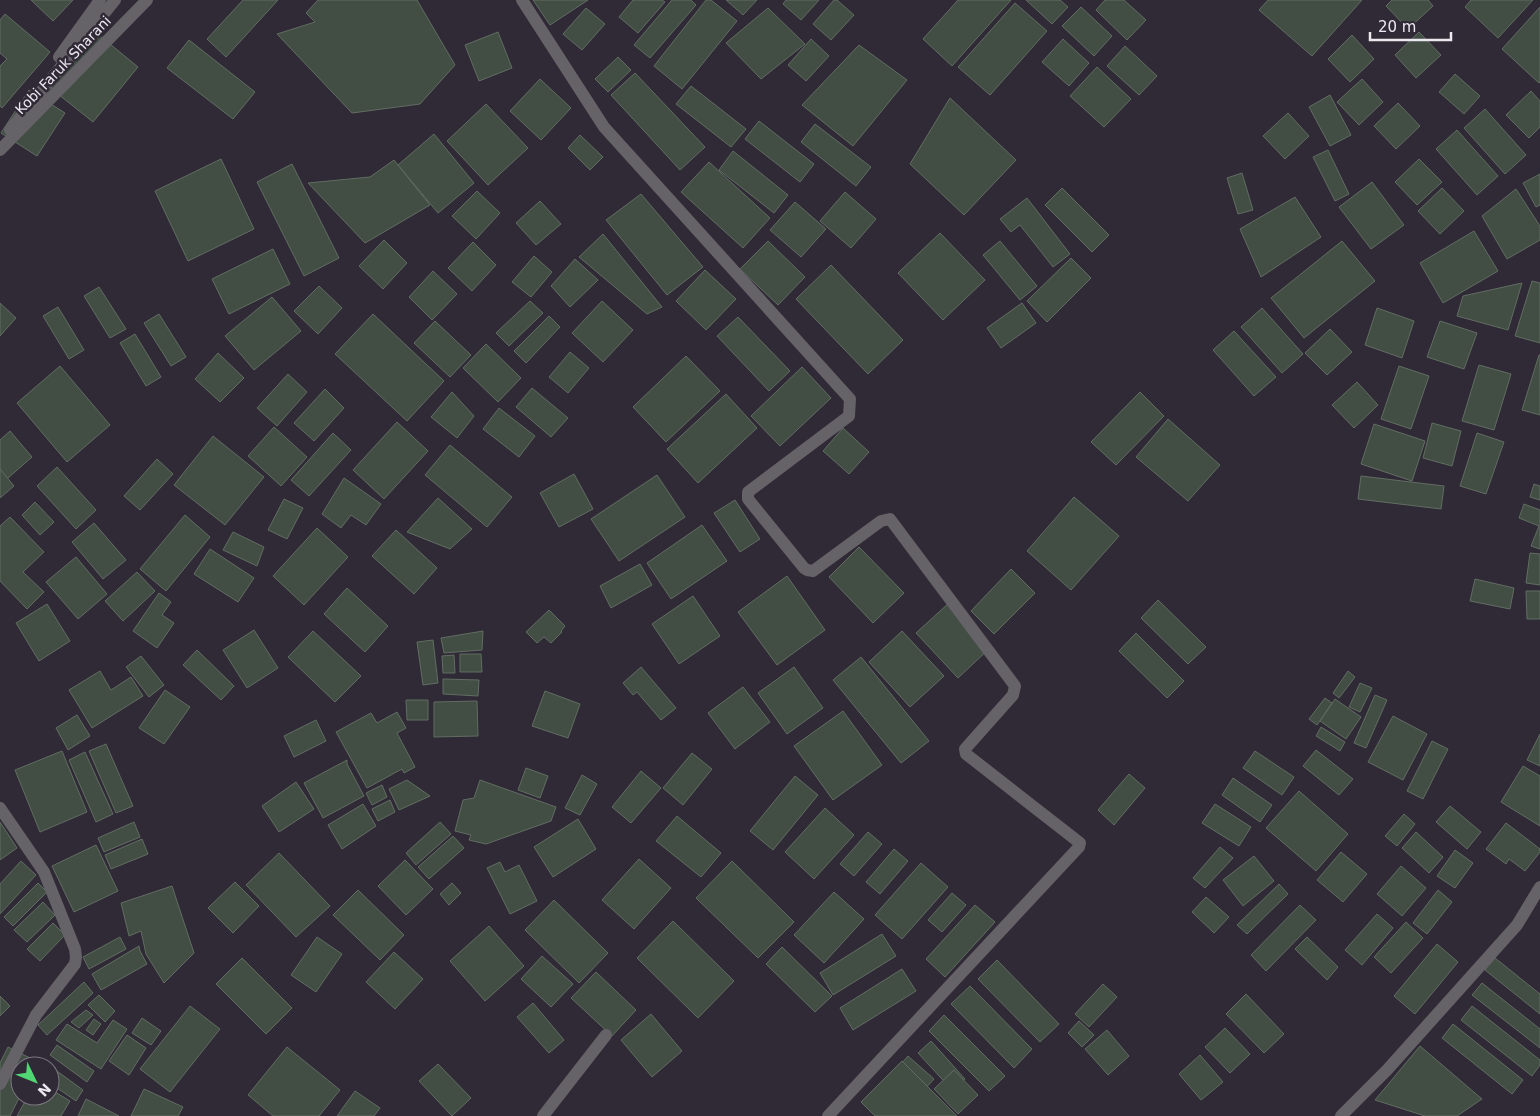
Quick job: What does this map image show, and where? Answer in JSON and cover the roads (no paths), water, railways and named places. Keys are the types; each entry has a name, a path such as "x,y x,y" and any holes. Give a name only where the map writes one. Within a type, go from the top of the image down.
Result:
{"street":[{"name":"Kobi Faruk Sharani","path":"0,138 100,0"},
{"path":"0,142 115,0"},
{"name":"Kobi Faruk Sharani","path":"0,150 147,0"},
{"path":"522,0 604,127 850,399 849,416 748,492 748,499 804,568 813,571 881,521 890,519 1015,686 1013,696 965,749 966,754 1080,843 1079,847 828,1116"},
{"path":"0,808 44,872 75,949 76,957 74,964 36,1015 0,1084"},
{"path":"1341,1116 1387,1070 1517,925 1540,887"},
{"path":"543,1116 606,1035"}]}
